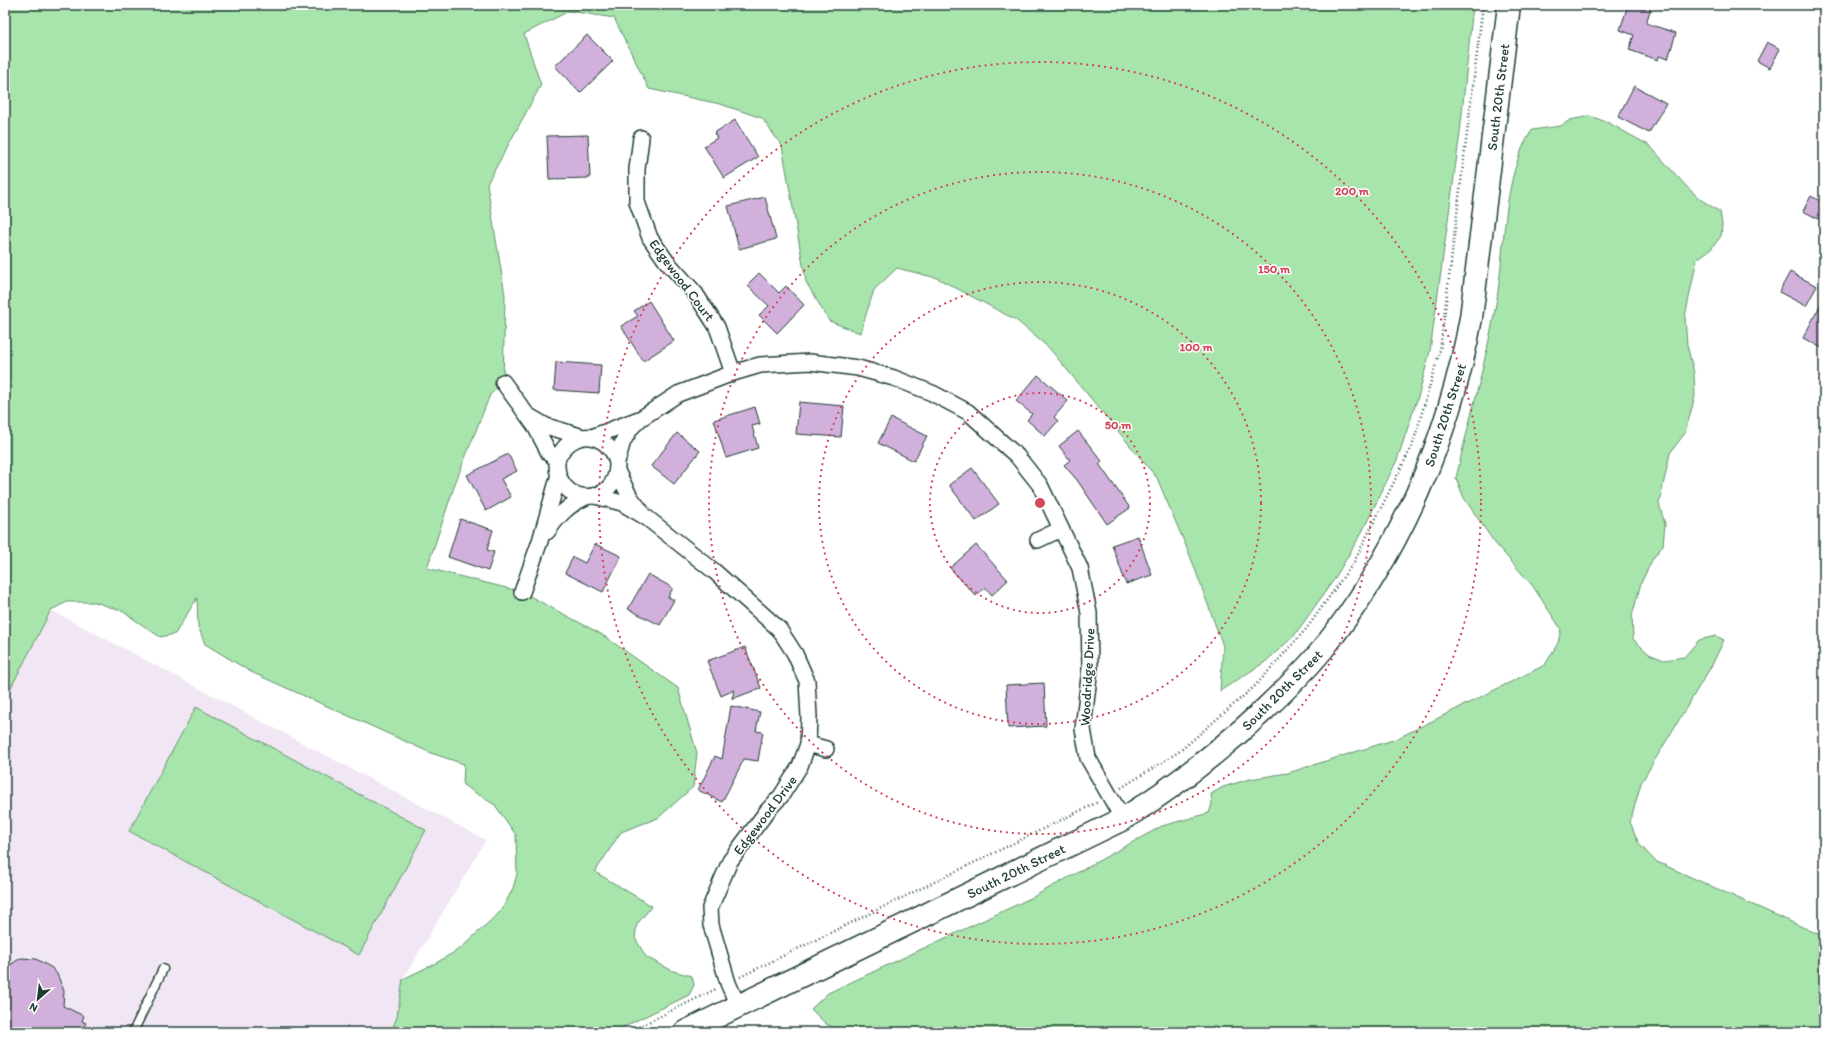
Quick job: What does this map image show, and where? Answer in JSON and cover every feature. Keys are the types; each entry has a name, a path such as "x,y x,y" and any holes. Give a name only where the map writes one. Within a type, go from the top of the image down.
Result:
{"main road":[{"name":"South 20th Street","path":"685,1032 1123,819 1165,793 1204,763 1291,684 1321,651 1349,615 1380,566 1408,515 1430,463 1463,363 1471,318 1509,5"}],"street":[{"name":"Edgewood Court","path":"641,138 637,169 637,202 650,238 667,262 695,293 717,326 733,373"},
{"name":"Woodridge Drive","path":"617,466 623,442 631,428 640,419 678,394 733,373 760,366 810,362 858,368 894,378 932,393 968,412 1017,456 1040,485 1080,568 1089,613 1090,668 1083,729 1088,758 1123,819"},
{"path":"503,382 550,453 557,460"},
{"path":"526,415 546,426 587,437 608,445 614,453 617,466 630,497 647,518"},
{"name":"Woodridge Drive","path":"587,437 640,419"},
{"path":"522,592 540,541 558,478 557,460 560,452 566,444 574,439 587,437"},
{"path":"540,541 557,517 572,504 603,493 610,487 617,466"},
{"path":"558,478 569,492 577,496 622,503 647,518"},
{"name":"Edgewood Drive","path":"647,518 714,571 779,629 795,654 807,681 809,717 808,744 800,766 792,781 768,810 730,861 710,908 711,925 728,983 738,1006"},
{"path":"1038,540 1061,530"},
{"path":"808,744 826,748"}],"lane":[{"path":"133,1032 163,969"}],"path":[{"path":"628,1032 943,879 1109,795 1180,751 1255,686 1307,628 1354,562 1413,444 1440,350 1484,5"}],"shaded area":[{"path":"51,610 486,840 403,979 397,1017 391,1032 5,1032 5,699"}],"green space":[{"path":"5,5 1473,5 1460,133 1430,351 1419,394 1397,460 1362,532 1335,578 1294,636 1265,662 1220,691 1223,646 1191,558 1157,478 1049,348 1016,320 937,278 897,268 874,290 860,333 829,321 806,282 782,146 762,118 720,104 649,89 614,18 569,11 524,34 541,85 487,184 505,295 503,382 490,395 456,481 427,568 522,592 601,634 678,688 697,753 693,787 658,818 621,832 595,872 652,906 637,924 635,938 646,957 673,971 692,976 694,985 689,995 613,1032 391,1032 397,1017 403,979 436,963 461,948 502,910 513,888 517,874 516,835 495,805 463,785 464,764 431,753 251,672 205,644 198,626 197,598 175,634 160,637 122,611 95,602 67,602 51,610 5,699"},
{"path":"1590,116 1609,123 1650,146 1686,186 1700,199 1720,212 1722,224 1721,236 1711,249 1697,259 1685,317 1687,345 1694,373 1695,396 1685,433 1670,453 1659,504 1665,524 1663,545 1652,560 1641,583 1632,616 1633,639 1649,654 1664,660 1684,657 1699,640 1716,636 1724,640 1712,665 1641,783 1630,822 1639,844 1655,861 1818,934 1824,932 1824,1032 844,1032 826,1024 811,1009 828,993 1033,897 1162,826 1209,813 1212,804 1211,794 1223,787 1250,779 1288,773 1396,739 1545,665 1558,643 1561,629 1532,585 1494,542 1464,498 1456,478 1492,326 1499,282 1506,214 1515,170 1522,149 1532,130 1561,126 1570,120"},
{"path":"196,707 426,830 359,955 129,831"}],"building":[{"path":"1628,5 1652,5 1646,23 1676,33 1668,59 1659,56 1658,60 1629,50 1634,35 1620,30"},
{"path":"587,35 613,61 580,93 555,66"},
{"path":"1767,42 1780,49 1770,68 1757,61"},
{"path":"1634,86 1666,103 1649,133 1618,117"},
{"path":"735,120 758,157 724,178 704,146 717,138 714,133"},
{"path":"588,135 590,178 549,179 547,136"},
{"path":"1811,196 1824,203 1824,222 1803,211"},
{"path":"765,197 776,239 739,249 728,206"},
{"path":"1790,272 1817,286 1806,306 1779,292"},
{"path":"759,273 779,293 786,286 804,305 777,333 759,315 769,306 747,285"},
{"path":"1824,298 1824,349 1803,338"},
{"path":"649,301 674,341 643,361 621,326 638,316 634,311"},
{"path":"556,362 601,365 599,393 554,390"},
{"path":"1038,375 1068,401 1054,417 1058,421 1045,436 1027,420 1032,414 1016,401"},
{"path":"799,402 844,406 841,437 796,434"},
{"path":"755,407 760,424 752,426 758,448 726,458 714,420"},
{"path":"891,418 927,436 914,461 878,443"},
{"path":"1078,431 1102,461 1099,464 1130,508 1107,524 1077,480 1064,465 1070,460 1059,446"},
{"path":"677,433 700,451 674,484 651,466"},
{"path":"508,454 517,471 501,479 511,497 486,511 467,475"},
{"path":"972,468 999,504 976,521 949,485"},
{"path":"460,519 493,530 487,550 494,552 488,571 448,557"},
{"path":"1138,536 1152,575 1126,584 1112,545"},
{"path":"595,544 621,556 603,592 565,573 573,557 585,563"},
{"path":"976,545 1008,580 992,595 985,587 976,596 950,568"},
{"path":"648,574 673,588 668,597 674,600 660,625 628,609"},
{"path":"745,647 761,688 732,699 734,690 721,696 707,661"},
{"path":"1044,683 1046,726 1008,728 1006,685"},
{"path":"731,706 760,712 756,731 763,732 758,761 744,759 722,802 698,790 715,756 722,759"},
{"path":"21,958 36,959 52,968 57,974 64,991 63,1006 84,1016 82,1021 86,1023 81,1032 5,1032 5,968"}]}
